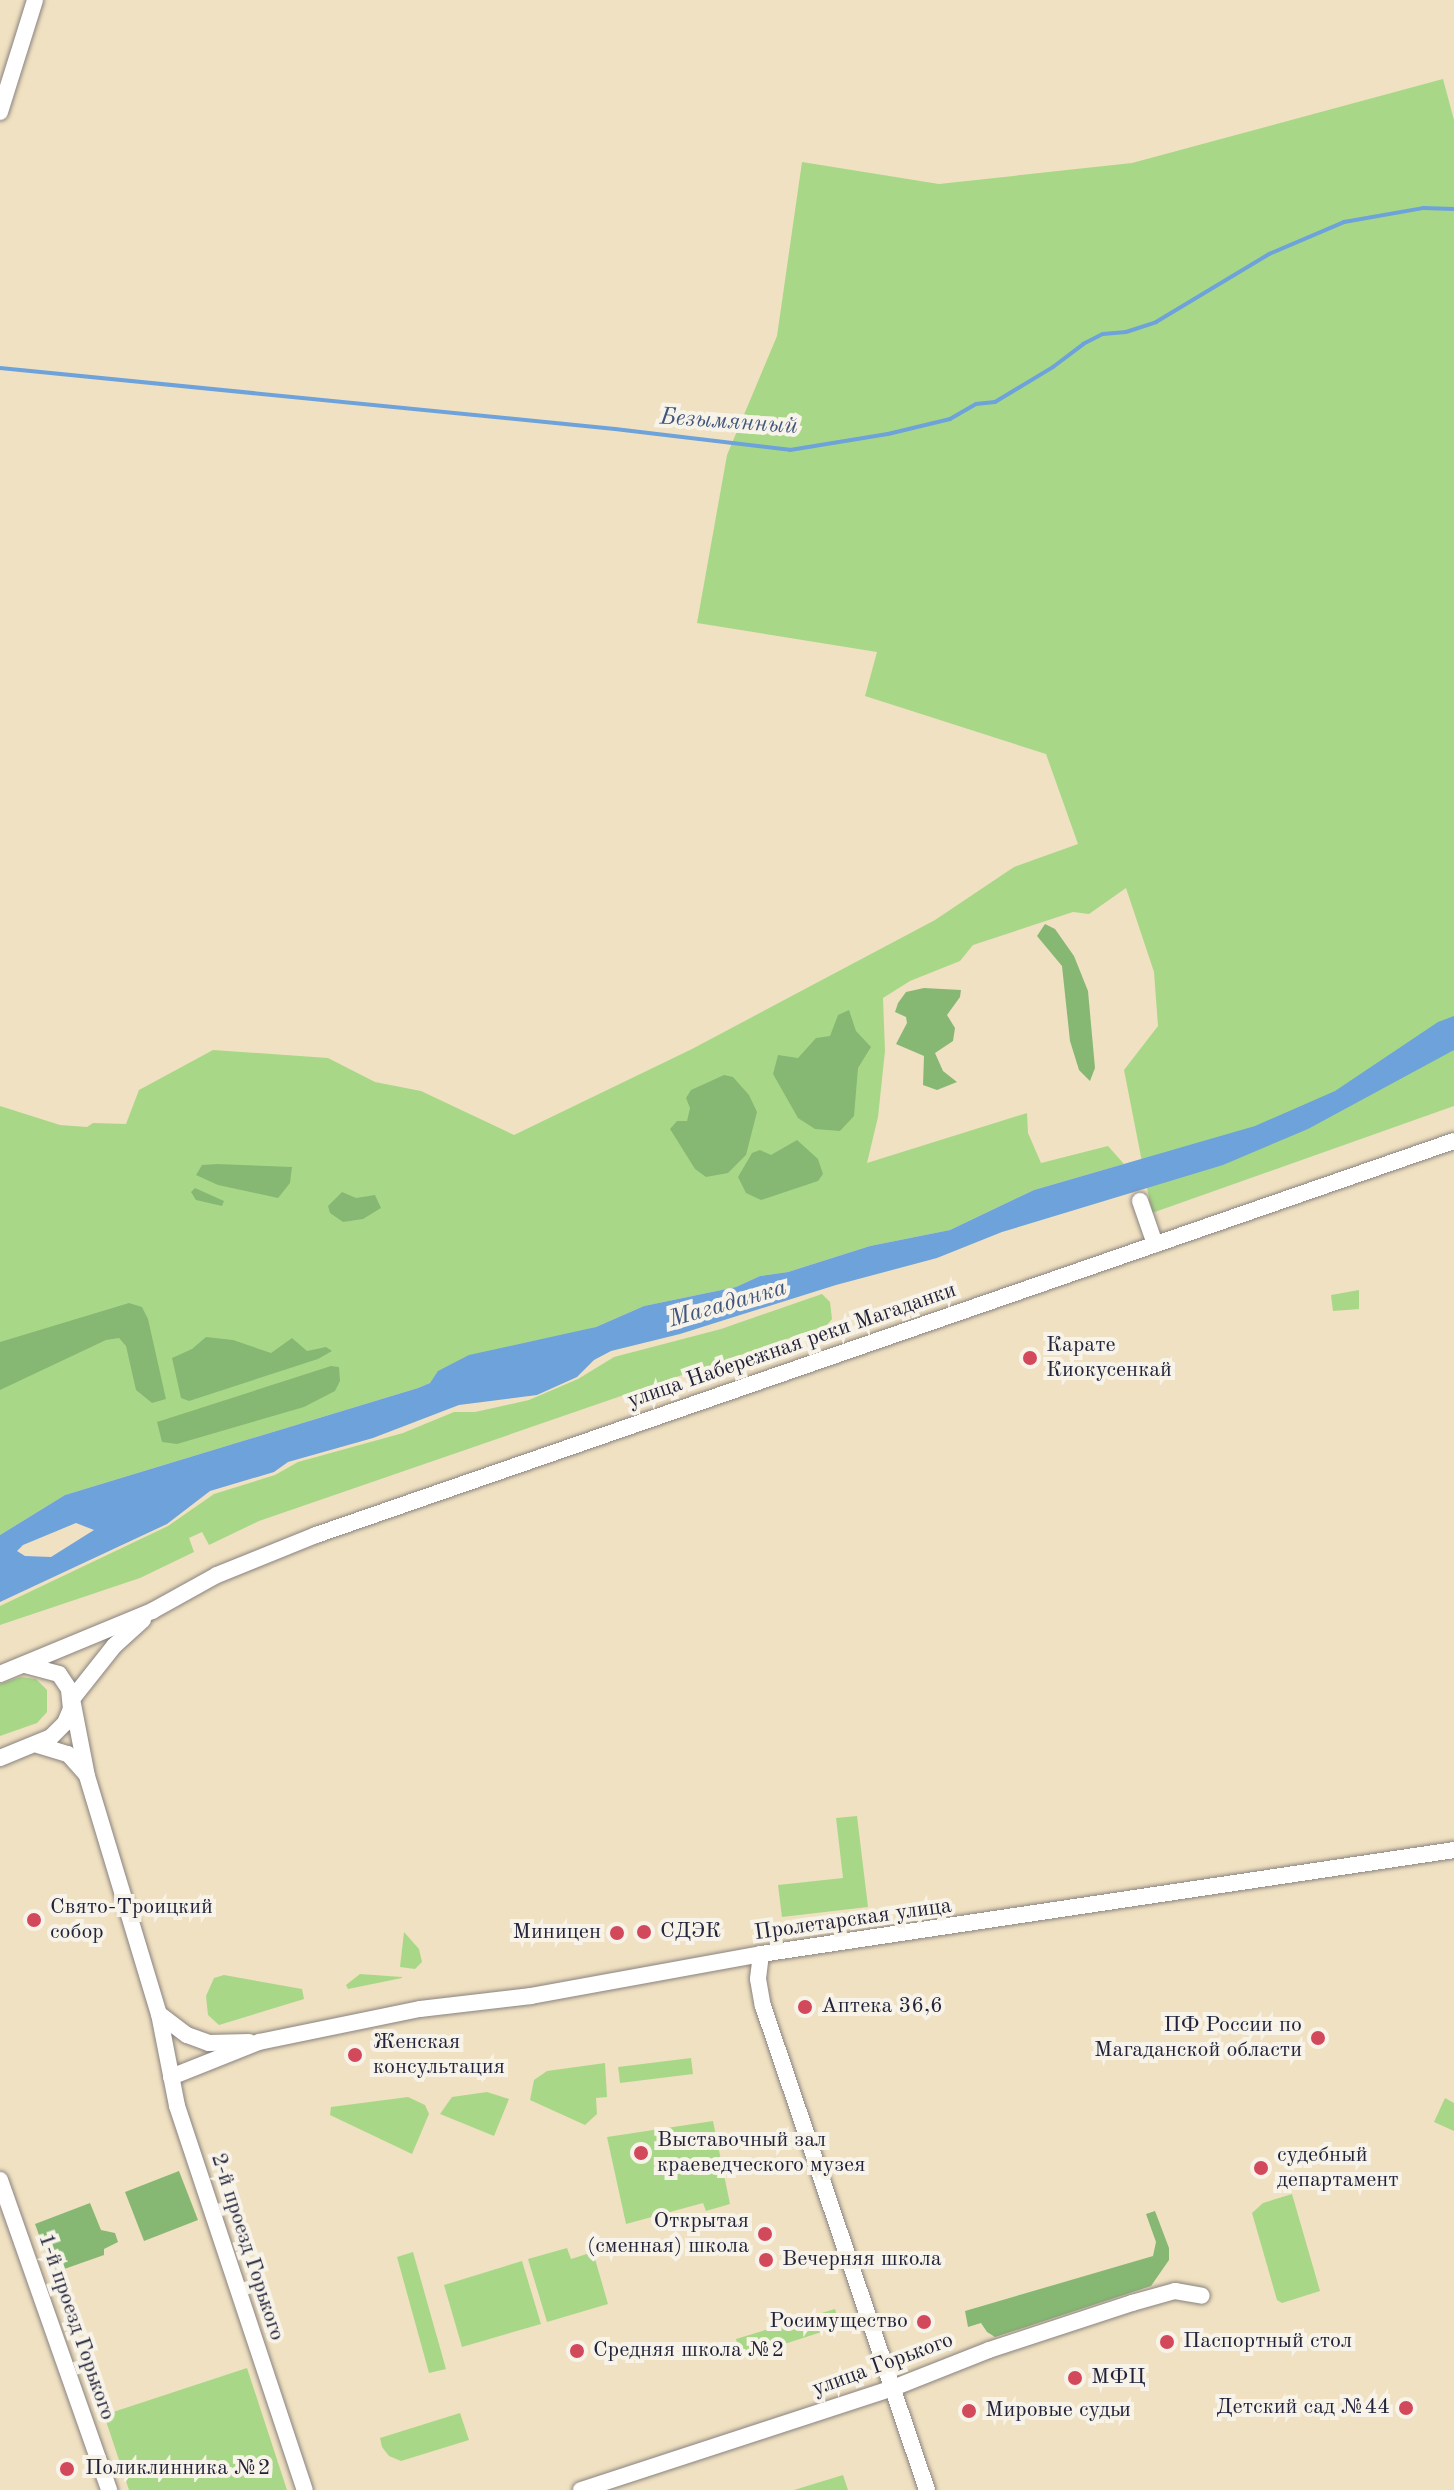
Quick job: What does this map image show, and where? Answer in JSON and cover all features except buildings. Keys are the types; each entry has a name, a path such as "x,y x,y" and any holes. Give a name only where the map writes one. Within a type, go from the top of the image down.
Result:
{"street":[{"path":"0,112 35,0"},
{"name":"улица Набережная реки Магаданки","path":"1,1674 152,1611 217,1575 316,1535 1454,1141"},
{"path":"1140,1201 1155,1244"},
{"name":"улица Набережная реки Магаданки","path":"38,1745 65,1723 72,1699 114,1646 152,1611"},
{"path":"24,1665 39,1666 59,1674 72,1699 87,1776 159,2014"},
{"path":"0,1758 38,1745 68,1754 87,1776"},
{"name":"Пролетарская улица","path":"171,2077 259,2042 420,2009 531,1996 709,1966 761,1954 977,1925 1454,1850"},
{"path":"761,1954 758,1979 763,2006 927,2490"},
{"name":"Пролетарская улица","path":"159,2014 187,2035 209,2043 259,2042"},
{"name":"2-й проезд Горького","path":"159,2014 177,2106 305,2490"},
{"name":"1-й проезд Горького","path":"0,2180 109,2490"},
{"name":"улица Горького","path":"581,2490 893,2388 989,2350 1132,2303 1175,2291 1202,2296"}],"green space":[{"path":"1443,79 1454,120 1454,1106 1152,1213 1124,1070 1158,1026 1154,972 1126,888 1089,914 1073,912 973,945 960,961 910,981 883,998 885,1051 878,1117 867,1163 1027,1113 1028,1133 1041,1163 1108,1146 1124,1164 1034,1190 950,1230 870,1246 788,1272 760,1276 736,1287 644,1306 596,1327 448,1367 439,1371 430,1383 418,1388 65,1495 0,1535 0,1106 60,1125 87,1127 93,1123 126,1124 139,1090 213,1050 328,1058 375,1082 421,1091 514,1135 692,1049 935,920 1014,867 1078,844 1046,754 865,696 877,652 697,623 727,455 777,336 802,162 939,184 1132,163"},
{"path":"1045,924 1055,929 1074,956 1088,991 1095,1068 1090,1081 1079,1070 1070,1041 1062,966 1037,936"},
{"path":"924,988 961,990 960,997 947,1015 955,1028 953,1041 935,1053 943,1071 957,1082 937,1090 923,1085 924,1056 896,1044 907,1023 906,1017 895,1012 898,1003 906,992"},
{"path":"849,1010 856,1031 871,1047 858,1068 854,1116 840,1131 815,1129 798,1118 773,1074 778,1055 798,1058 816,1038 830,1036 838,1015"},
{"path":"724,1075 733,1077 749,1095 757,1112 746,1155 728,1173 706,1177 695,1169 670,1129 677,1121 687,1121 690,1108 686,1098 691,1090"},
{"path":"797,1140 818,1159 823,1174 818,1181 761,1200 746,1193 738,1177 752,1153 760,1150 771,1155"},
{"path":"202,1165 292,1167 290,1183 278,1198 218,1185 196,1175"},
{"path":"195,1188 224,1201 222,1206 196,1200 191,1192"},
{"path":"342,1192 356,1198 375,1195 381,1208 363,1219 343,1222 330,1213 328,1206"},
{"path":"1359,1290 1359,1309 1333,1311 1331,1295"},
{"path":"822,1294 830,1302 832,1319 827,1325 259,1521 209,1545 202,1532 189,1538 194,1552 140,1578 0,1625 0,1606 168,1526 214,1494 275,1475 298,1462 403,1433 454,1412 475,1412 529,1400 578,1379 614,1357 721,1329"},
{"path":"129,1303 142,1307 148,1319 166,1399 152,1403 136,1390 126,1346 119,1338 106,1340 0,1390 0,1342"},
{"path":"206,1337 233,1340 271,1353 292,1338 307,1351 326,1347 332,1351 318,1359 189,1401 181,1398 172,1358 192,1349"},
{"path":"331,1366 339,1367 340,1381 335,1391 304,1407 177,1444 162,1442 157,1422"},
{"path":"21,1677 36,1679 47,1690 47,1712 37,1723 0,1736 0,1684"},
{"path":"857,1816 868,1907 782,1917 778,1885 843,1878 836,1818"},
{"path":"404,1932 419,1949 422,1962 415,1969 400,1967"},
{"path":"360,1974 402,1978 348,1989 346,1985"},
{"path":"224,1975 302,1989 304,1999 219,2025 208,2015 206,1996 214,1978"},
{"path":"691,2058 693,2074 620,2083 618,2067"},
{"path":"605,2063 607,2097 596,2098 597,2114 585,2125 530,2100 534,2080 547,2071"},
{"path":"487,2092 509,2099 494,2136 440,2114 452,2097"},
{"path":"408,2097 425,2105 429,2114 412,2154 330,2115 331,2107"},
{"path":"1445,2098 1454,2103 1454,2131 1434,2122"},
{"path":"713,2121 730,2204 706,2211 703,2203 626,2224 607,2137"},
{"path":"179,2171 198,2220 144,2241 125,2192"},
{"path":"1292,2194 1320,2291 1282,2303 1277,2300 1252,2213 1263,2203"},
{"path":"90,2203 101,2230 115,2233 118,2242 104,2249 104,2255 53,2273 35,2224"},
{"path":"1155,2211 1169,2248 1169,2260 1151,2286 995,2337 981,2323 968,2327 965,2311 1153,2256 1156,2242 1146,2214"},
{"path":"567,2248 571,2259 593,2252 608,2304 547,2322 528,2259"},
{"path":"413,2252 446,2369 429,2373 397,2257"},
{"path":"522,2261 541,2324 462,2347 444,2285"},
{"path":"835,2309 840,2326 741,2358 736,2339"},
{"path":"247,2368 287,2490 129,2490 104,2415"},
{"path":"460,2413 469,2440 401,2461 389,2456 382,2447 380,2438"},
{"path":"843,2475 848,2490 794,2490"}],"water":[{"name":"Магаданка","path":"1454,1016 1454,1050 1308,1129 1223,1165 1002,1232 937,1258 836,1285 680,1334 611,1351 594,1360 577,1377 537,1395 459,1405 373,1438 288,1462 274,1472 210,1491 167,1524 0,1602 0,1535 65,1495 418,1388 430,1383 438,1371 469,1355 596,1327 644,1306 736,1287 760,1276 788,1272 870,1246 950,1230 1034,1190 1255,1126 1335,1091 1438,1022","holes":["76,1523 94,1530 51,1557 25,1556 17,1551 23,1545"]}],"waterway":[{"name":"Безымянный","path":"0,368 615,429 790,450 888,434 950,419 976,404 995,402 1053,367 1083,344 1103,334 1126,332 1156,322 1269,254 1344,222 1423,208 1454,209"}],"place":[{"name":"Карате Киокусенкай","path":"1030,1358"},
{"name":"Свято-Троицкий собор","path":"34,1920"},
{"name":"СДЭК","path":"644,1932"},
{"name":"Миницен","path":"617,1933"},
{"name":"Аптека 36,6","path":"805,2007"},
{"name":"ПФ России по Магаданской области","path":"1318,2038"},
{"name":"Женская консультация","path":"355,2055"},
{"name":"Выставочный зал краеведческого музея","path":"641,2153"},
{"name":"судебный департамент","path":"1261,2168"},
{"name":"Открытая (сменная) школа","path":"765,2234"},
{"name":"Вечерняя школа","path":"766,2260"},
{"name":"Росимущество","path":"924,2322"},
{"name":"Паспортный стол","path":"1167,2342"},
{"name":"Средняя школа №2","path":"577,2351"},
{"name":"МФЦ","path":"1075,2378"},
{"name":"Детский сад №44","path":"1406,2408"},
{"name":"Мировые судьи","path":"969,2411"},
{"name":"Поликлинника №2","path":"67,2469"}]}
